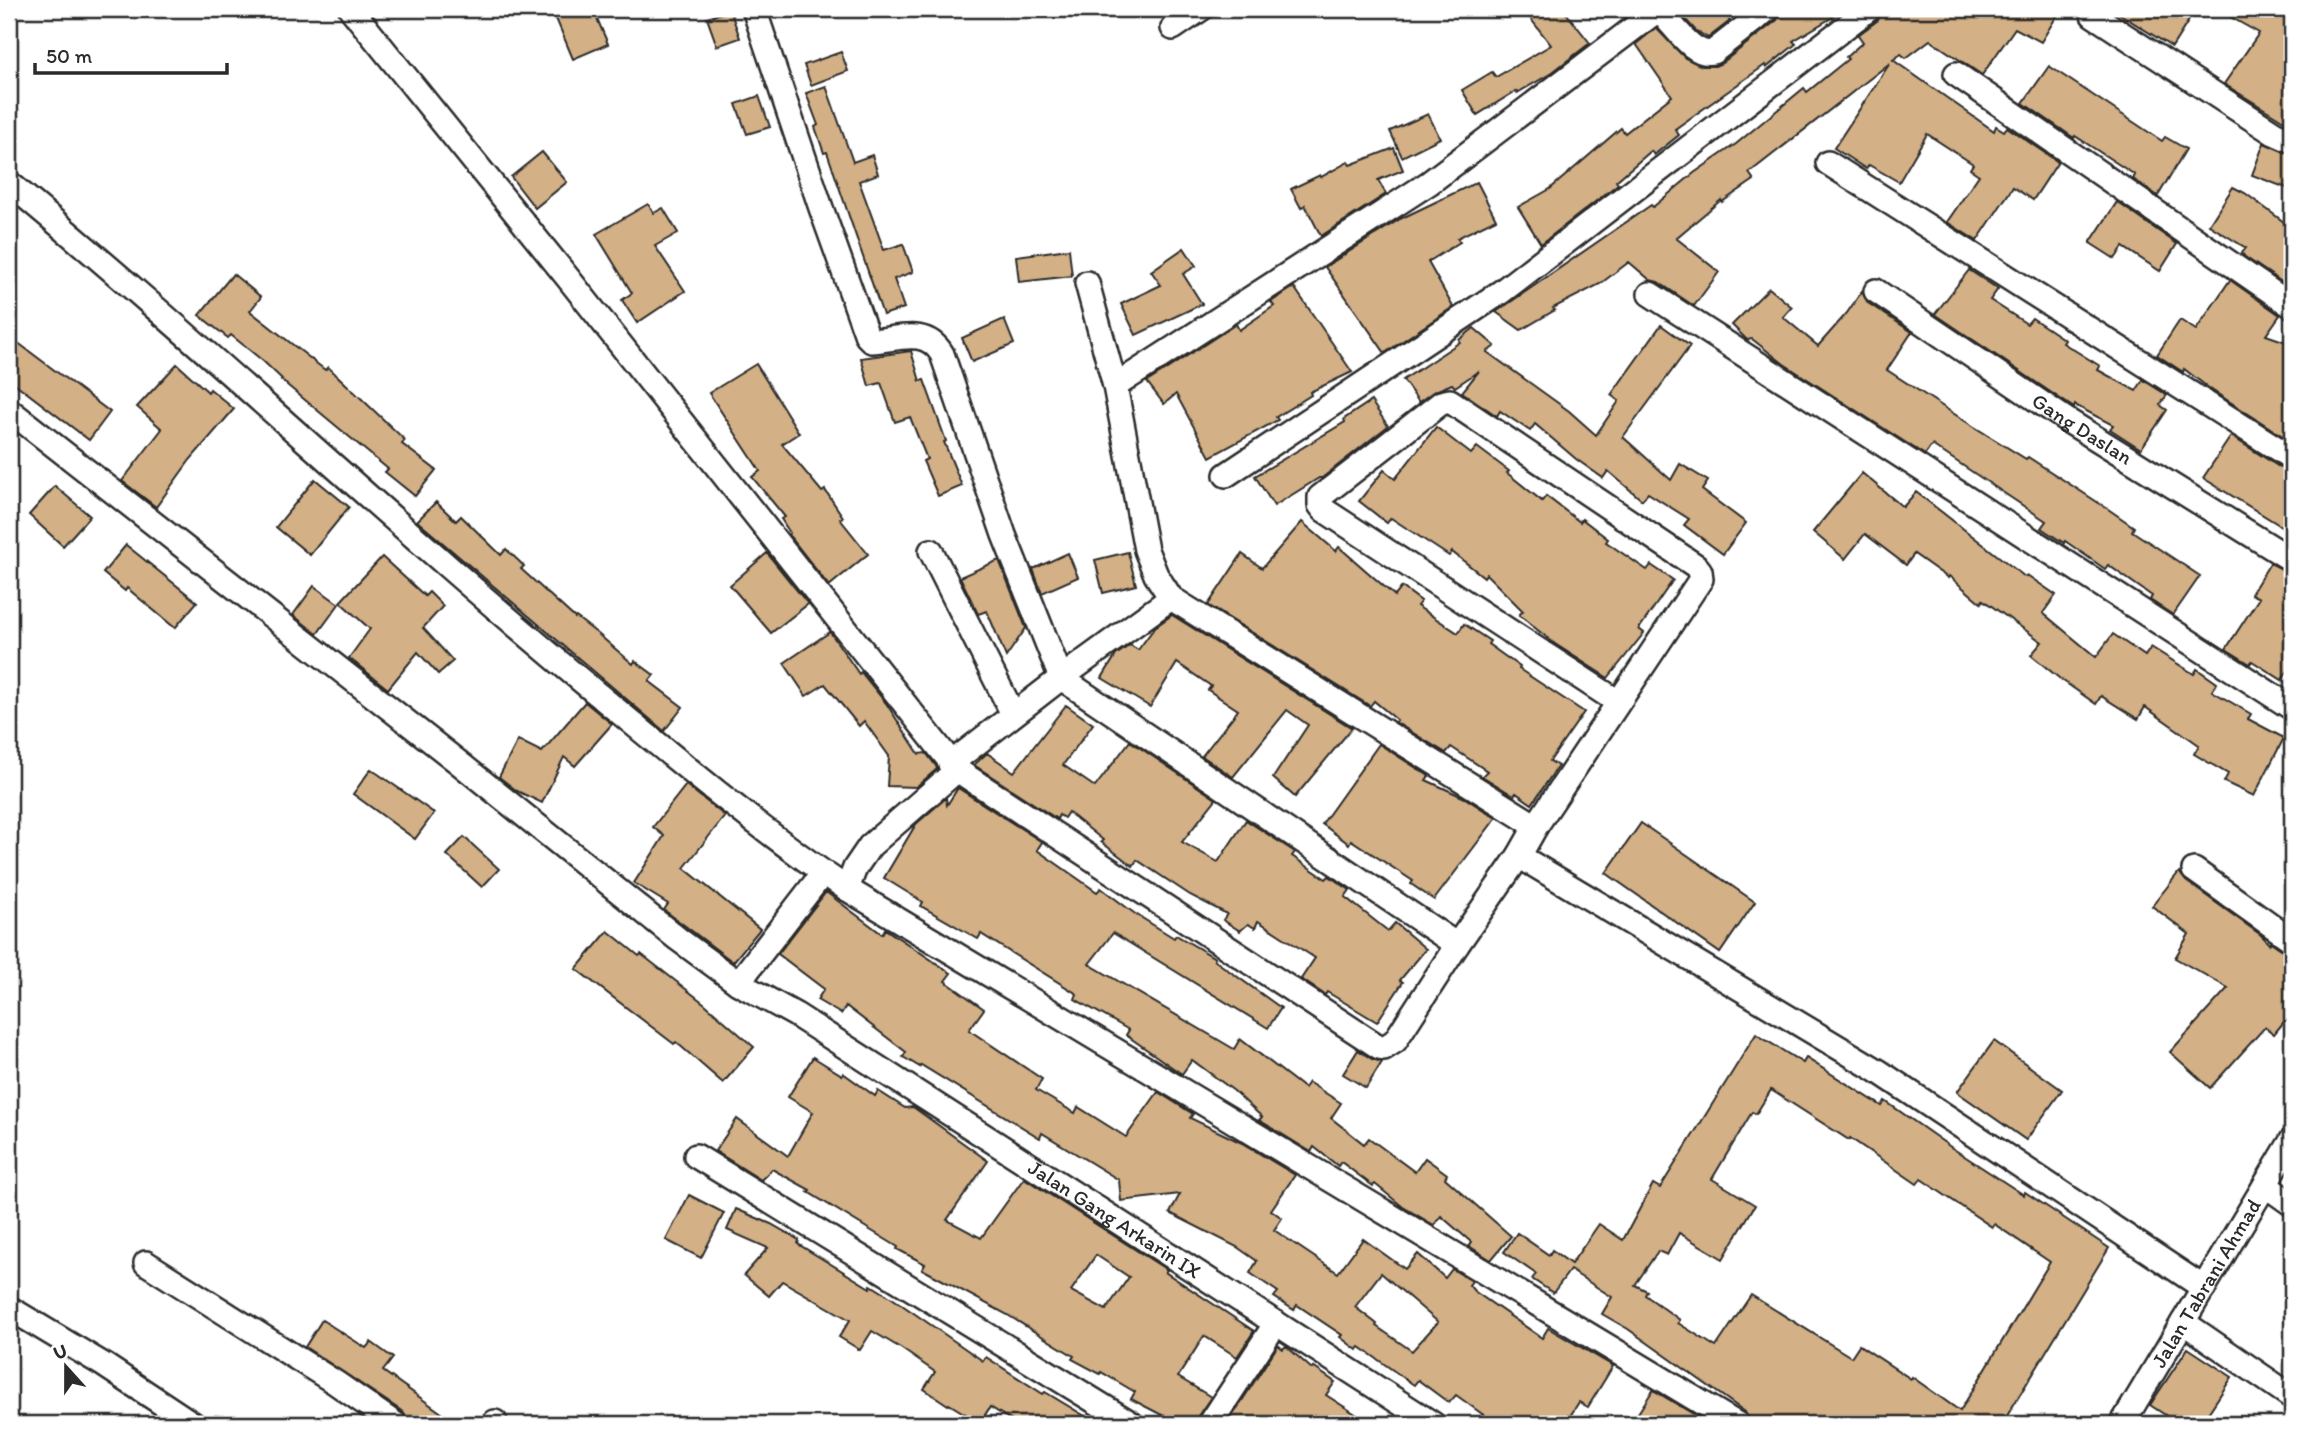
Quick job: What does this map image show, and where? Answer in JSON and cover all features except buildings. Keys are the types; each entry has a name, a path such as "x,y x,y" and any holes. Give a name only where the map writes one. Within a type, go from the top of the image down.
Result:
{"street":[{"path":"351,9 568,278 953,767 1379,1047 1384,1048 1395,1041 1701,579 1696,566 1450,401 1441,402 1320,497 1320,505 1324,510 1618,702"},
{"path":"754,9 867,337 875,341 922,336 933,343 942,354 1004,535 1061,678 1457,945"},
{"path":"1173,27 1201,9"},
{"path":"1115,386 1429,183 1651,15 1664,15 1697,50 1706,54 1713,52 1769,9"},
{"path":"1226,475 1501,292 1869,9"},
{"path":"2093,15 2274,133 2292,141"},
{"path":"1956,74 2292,306"},
{"path":"1828,163 2292,458"},
{"path":"9,183 112,269 509,620 742,814 823,873 1737,1424"},
{"path":"1087,283 1115,386 1146,550 1171,598 1536,826"},
{"name":"Gang Daslan","path":"1876,291 2065,419 2292,560"},
{"path":"1650,294 2292,708"},
{"name":"Jalan Gang Arkarin IX","path":"9,410 737,983 796,1015 1433,1424"},
{"path":"931,551 1013,714"},
{"path":"847,889 855,868 870,846 953,767 1013,714 1171,598"},
{"path":"1520,856 1878,1071 2204,1288"},
{"path":"2194,870 2292,940"},
{"path":"737,983 823,873"},
{"name":"Jalan Tabrani Ahmad","path":"2122,1424 2292,1140"},
{"path":"696,1156 1132,1424"},
{"path":"2266,1185 2292,1204"},
{"path":"146,1263 336,1383 395,1424"},
{"path":"9,1308 104,1365 193,1424"},
{"path":"2183,1322 2292,1397"},
{"path":"1210,1424 1276,1323"}]}
